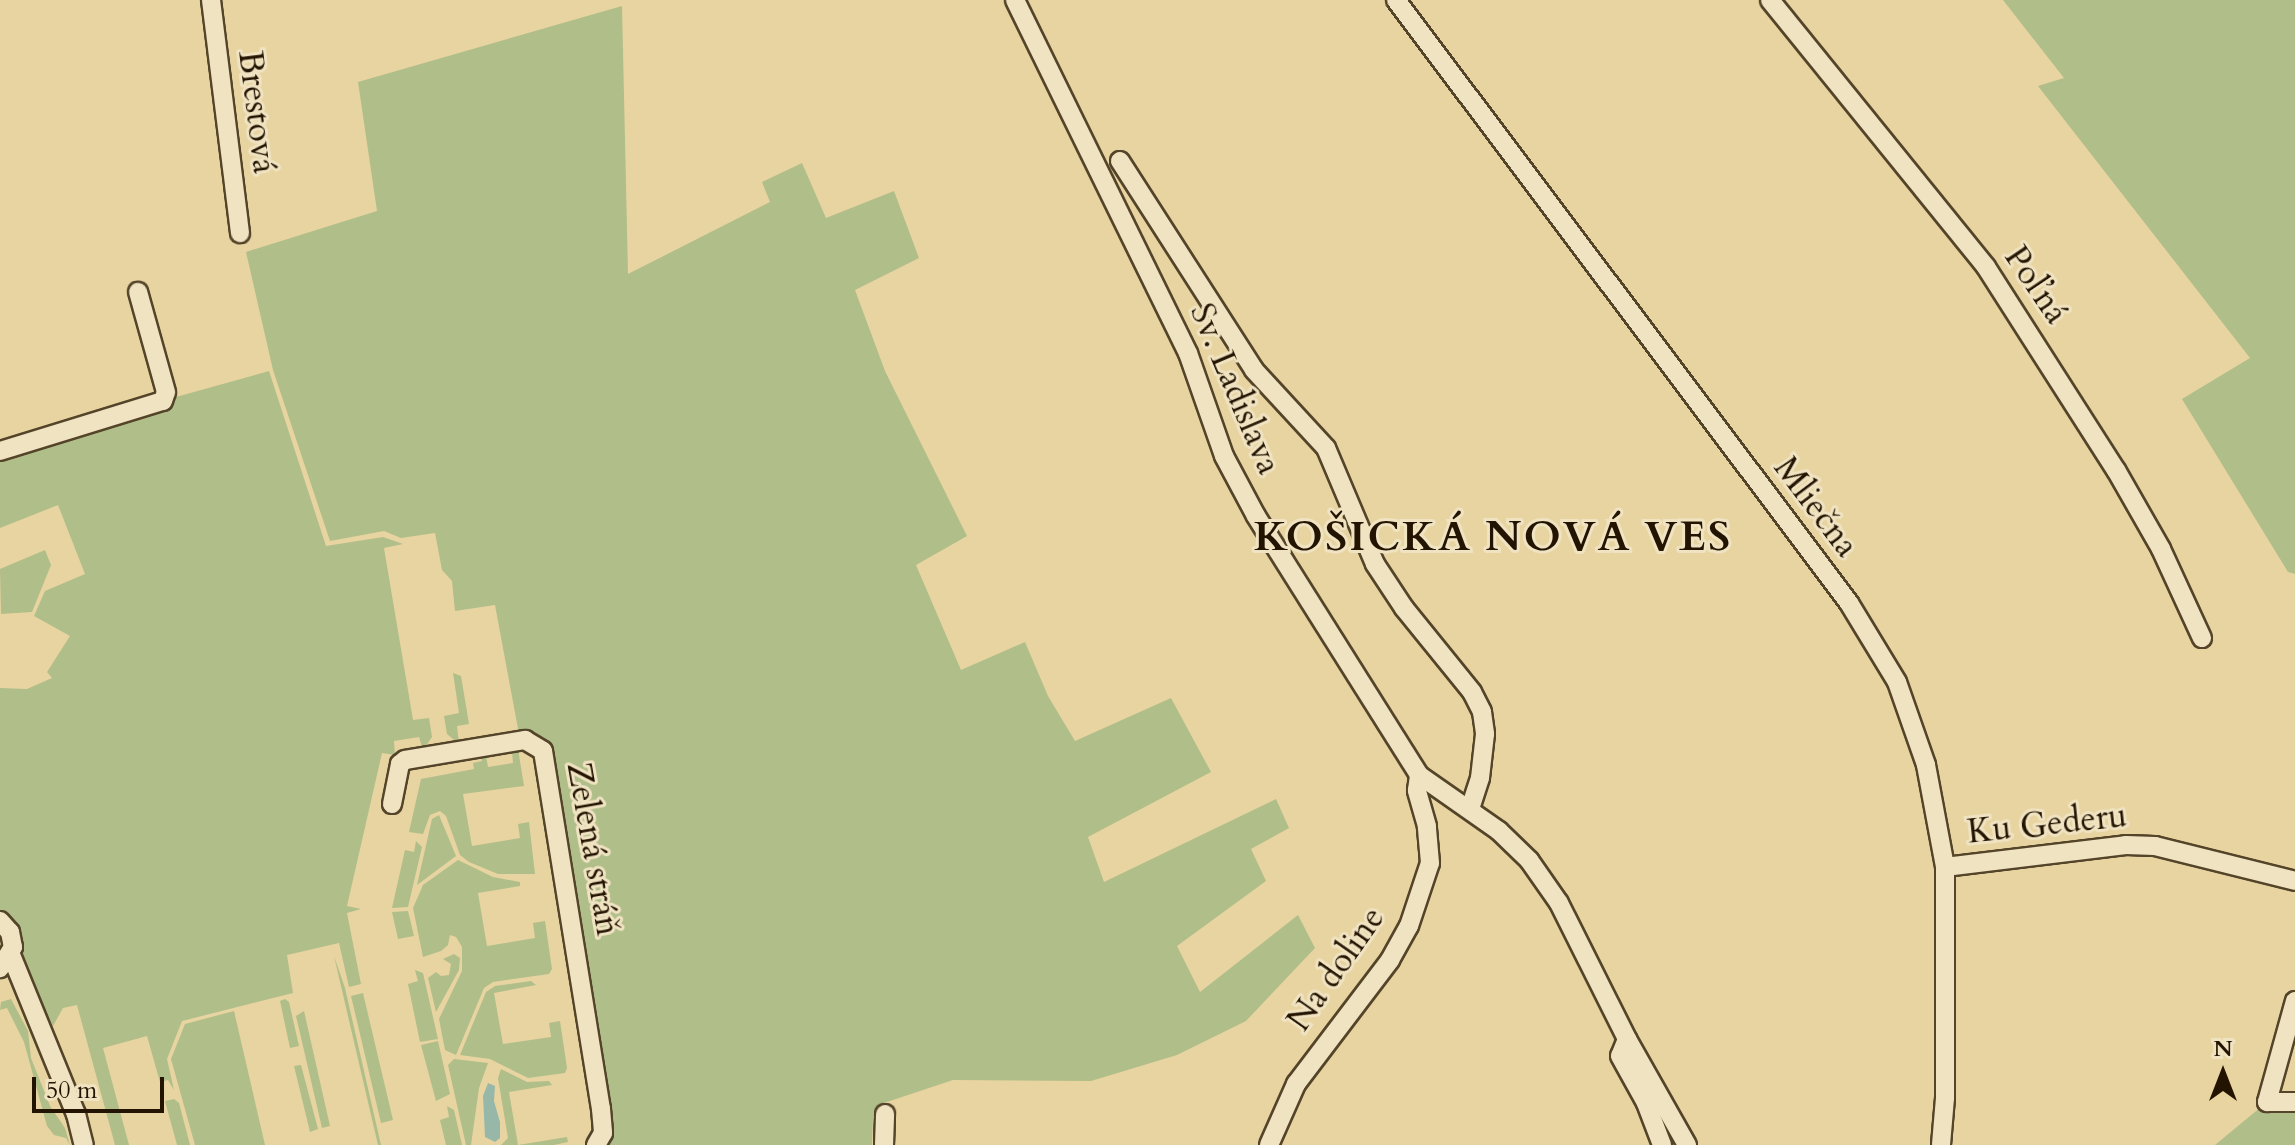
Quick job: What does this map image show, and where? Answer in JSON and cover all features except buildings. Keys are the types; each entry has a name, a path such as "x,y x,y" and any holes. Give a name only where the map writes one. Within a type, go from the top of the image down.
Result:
{"street":[{"name":"Brestová","path":"211,0 240,233"},
{"name":"Sv. Ladislava","path":"1015,0 1188,353 1231,468 1256,516 1419,775 1470,809 1529,860 1559,903 1627,1039 1687,1145"},
{"name":"Mliečna","path":"1396,0 1875,640 1897,682 1926,765 1945,867 1945,1098 1941,1145"},
{"name":"Poľná","path":"1770,0 1986,267 2116,470 2161,549 2202,638"},
{"name":"Sv. Ladislava","path":"1120,161 1254,370 1326,448 1375,564 1404,608 1472,692 1482,712 1485,734 1480,778 1470,809"},
{"path":"0,451 163,401 166,392 138,292"},
{"name":"Zelená stráň","path":"392,804 399,767 405,760 519,740 531,741 543,751 601,1109 603,1133 596,1145"},
{"name":"Na doline","path":"1269,1145 1296,1084 1390,960 1409,926 1430,863 1427,826 1417,790 1419,775"},
{"name":"Ku Gederu","path":"1945,867 2126,845 2155,846 2295,881"},
{"path":"0,921 13,939 5,962 29,996 76,1114 84,1145"},
{"path":"0,976 29,996"},
{"path":"2295,1001 2267,1102 2295,1102"},
{"name":"Sv. Ladislava","path":"1627,1039 1620,1056 1646,1103 1662,1145"},
{"path":"884,1145 885,1114"}],"green space":[{"path":"2003,0 2295,0 2295,574 2288,572 2182,399 2250,358 2038,86 2064,78"},
{"path":"622,6 628,274 770,202 762,182 802,163 826,218 894,191 919,258 855,290 885,371 967,536 916,565 961,670 1025,642 1048,696 1075,741 1171,698 1211,772 1088,837 1104,882 1276,799 1289,828 1251,849 1266,881 1177,946 1200,992 1298,915 1315,948 1246,1021 1177,1055 1091,1081 953,1080 884,1103 873,1117 872,1145 606,1145 611,1125 554,756 541,737 519,734 495,605 455,611 452,581 442,570 435,533 401,538 384,531 330,541 273,370 246,252 377,211 358,82"},
{"path":"269,371 326,546 383,537 403,544 384,548 413,720 429,718 432,737 423,750 419,737 394,741 395,755 382,753 347,906 361,909 347,913 361,984 349,987 339,943 287,955 293,993 182,1021 167,1059 174,1090 168,1080 160,1082 147,1036 103,1048 129,1145 115,1145 77,1005 63,1008 53,1026 21,967 0,915 0,688 27,689 52,678 47,672 70,636 34,616 45,591 85,574 58,505 0,528 0,458 168,408 176,397"},
{"path":"45,550 51,565 32,612 1,614 0,569"},
{"path":"453,673 461,676 469,724 457,726 459,744 447,734 444,716 459,713"},
{"path":"518,749 524,786 463,794 472,846 520,838 518,824 529,822 535,874 498,874 469,862 460,855 446,816 440,811 430,815 423,834 409,832 421,779 474,769 473,763 482,761 481,755 486,755 488,767 513,763 512,751"},
{"path":"439,815 456,856 417,885 432,819"},
{"path":"416,841 422,847 408,907 392,908 405,850 414,852"},
{"path":"458,860 493,877 520,882 520,886 478,893 487,946 535,938 533,923 545,921 552,969 549,974 493,982 484,988 456,1055 445,1050 439,1019 462,971 462,947 456,937 450,935 448,945 441,951 423,957 413,908 423,885"},
{"path":"408,911 414,936 398,939 392,912"},
{"path":"454,954 460,958 459,970 436,1012 428,978 436,972 441,976 449,975 451,964 443,959"},
{"path":"334,956 345,988 381,1145 378,1145"},
{"path":"415,970 423,973 438,1039 420,1042 408,984 418,981"},
{"path":"531,981 536,985 494,993 503,1044 551,1037 549,1023 560,1021 567,1068 565,1073 528,1078 490,1059 460,1055 486,992 495,986"},
{"path":"363,993 393,1120 381,1123 351,996"},
{"path":"11,999 28,1031 31,1058 50,1106 65,1128 70,1145 66,1138 54,1135 47,1126 24,1042 7,1008 0,1010 1,1002"},
{"path":"285,999 289,1002 299,1046 290,1048 280,1001"},
{"path":"234,1011 265,1145 195,1145 171,1059 185,1024"},
{"path":"304,1011 330,1126 322,1128 296,1016"},
{"path":"438,1041 450,1094 436,1101 421,1045"},
{"path":"454,1059 488,1063 479,1088 471,1145 466,1145 448,1065"},
{"path":"301,1065 318,1129 310,1132 294,1066"},
{"path":"501,1069 527,1082 549,1081 552,1085 509,1092 518,1145 501,1145 508,1138 498,1078"},
{"path":"174,1099 179,1103 190,1145 177,1145 165,1101"},
{"path":"2267,1102 2295,1102 2295,1145 2215,1145"},
{"path":"447,1106 454,1110 462,1145 446,1145 440,1120 449,1117"},
{"path":"567,1137 568,1142 554,1145 518,1145"}],"shaded area":[{"path":"488,1083 495,1086 494,1101 500,1122 500,1138 495,1142 485,1137 483,1096"}],"district":[{"name":"KOŠICKÁ NOVÁ VES","path":"1493,537"}]}
